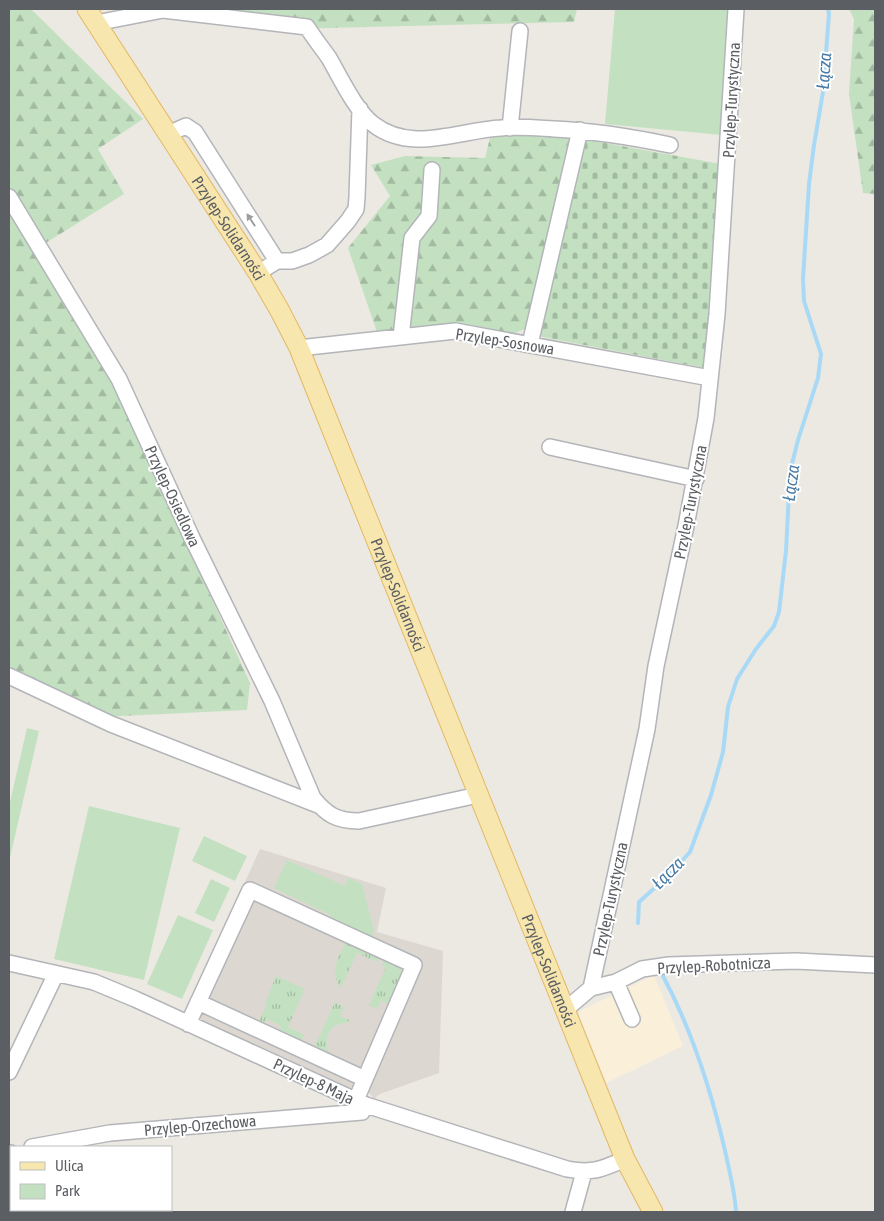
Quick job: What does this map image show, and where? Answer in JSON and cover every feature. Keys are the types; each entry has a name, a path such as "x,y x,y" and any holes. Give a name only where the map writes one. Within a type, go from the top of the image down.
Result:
{"main road":[{"name":"Przylep-Solidarności","path":"91,16 258,273 280,311 298,348 564,1010 626,1159 653,1212"}],"street":[{"name":"Przylep-Turystyczna","path":"591,988 647,729 656,666 696,478 706,418 717,314 736,9"},
{"path":"91,16 163,10 307,27 371,123 385,132 401,137 434,139 501,128 580,130 602,132 670,145"},
{"path":"510,128 520,31"},
{"path":"258,273 277,261 292,261 309,255 327,244 356,209 360,109"},
{"path":"168,134 186,126 195,132 277,261"},
{"path":"530,344 580,130"},
{"path":"401,337 412,238 429,216 432,170"},
{"name":"Przylep-Osiedlowa","path":"9,197 118,379 192,538 272,700 313,798 318,805 335,818 359,821 478,795"},
{"name":"Przylep-Sosnowa","path":"298,348 455,331 710,378"},
{"path":"550,447 696,478"},
{"name":"Przylep-Osiedlowa","path":"9,676 111,724 318,805"},
{"path":"188,1024 250,890 414,965 365,1079 361,1103"},
{"name":"Przylep-Robotnicza","path":"564,1010 591,988 616,982 642,969 669,965 796,961 875,964"},
{"name":"Przylep-8 Maja","path":"9,963 94,982 361,1103 567,1169 584,1172 602,1169 626,1159"},
{"path":"9,1072 53,980 54,973"},
{"path":"616,982 632,1019"},
{"path":"198,1002 365,1079"},
{"name":"Przylep-Orzechowa","path":"38,1146 110,1133 362,1112 361,1103"},
{"path":"573,1212 584,1172"}],"shaded area":[{"path":"260,849 386,888 377,932 443,951 439,1073 380,1094 374,1099 368,1091 355,1086 349,1088 201,1021 199,1013 189,1004"},
{"path":"654,975 683,1046 606,1083 579,1015 580,1011"}],"green space":[{"path":"9,9 31,9 143,119 98,149 124,194 33,251 108,370 250,683 247,710 101,717 9,672"},
{"path":"186,9 577,9 574,22 287,29"},
{"path":"615,9 729,9 722,135 605,124"},
{"path":"849,9 875,9 875,194 863,193 849,94 854,19"},
{"path":"491,134 558,135 572,138 529,327 513,334 444,326 377,332 348,248 390,196 371,165 405,156 485,158"},
{"path":"583,139 721,164 705,368 537,336"},
{"path":"27,728 39,731 9,862 9,806"},
{"path":"89,806 180,828 144,980 54,959"},
{"path":"204,836 247,856 235,881 192,861"},
{"path":"287,860 345,886 348,878 362,884 374,931 372,938 329,921 331,915 274,888"},
{"path":"211,879 230,888 214,922 195,913"},
{"path":"178,915 213,930 182,999 147,984"},
{"path":"347,939 380,954 377,962 357,953 341,988 337,982 335,969"},
{"path":"386,956 400,964 403,972 390,1005 381,1001 377,1009 369,1005 386,967 382,965"},
{"path":"276,976 305,989 288,1027 304,1035 301,1042 278,1033 281,1026 266,1019 264,1025 258,1023 267,1005 265,1003"},
{"path":"335,1002 344,1007 340,1016 349,1020 348,1023 336,1026 328,1033 327,1044 330,1056 314,1048"}],"waterway":[{"name":"Łącza","path":"638,923 639,902 669,875 690,852 711,795 723,752 728,707 737,679 756,649 774,626 779,612 786,551 790,472 818,378 821,354 804,301 803,279 809,184 823,92 828,9"},
{"name":"Łącza","path":"662,974 683,1017 708,1085 726,1155 736,1212"}]}
